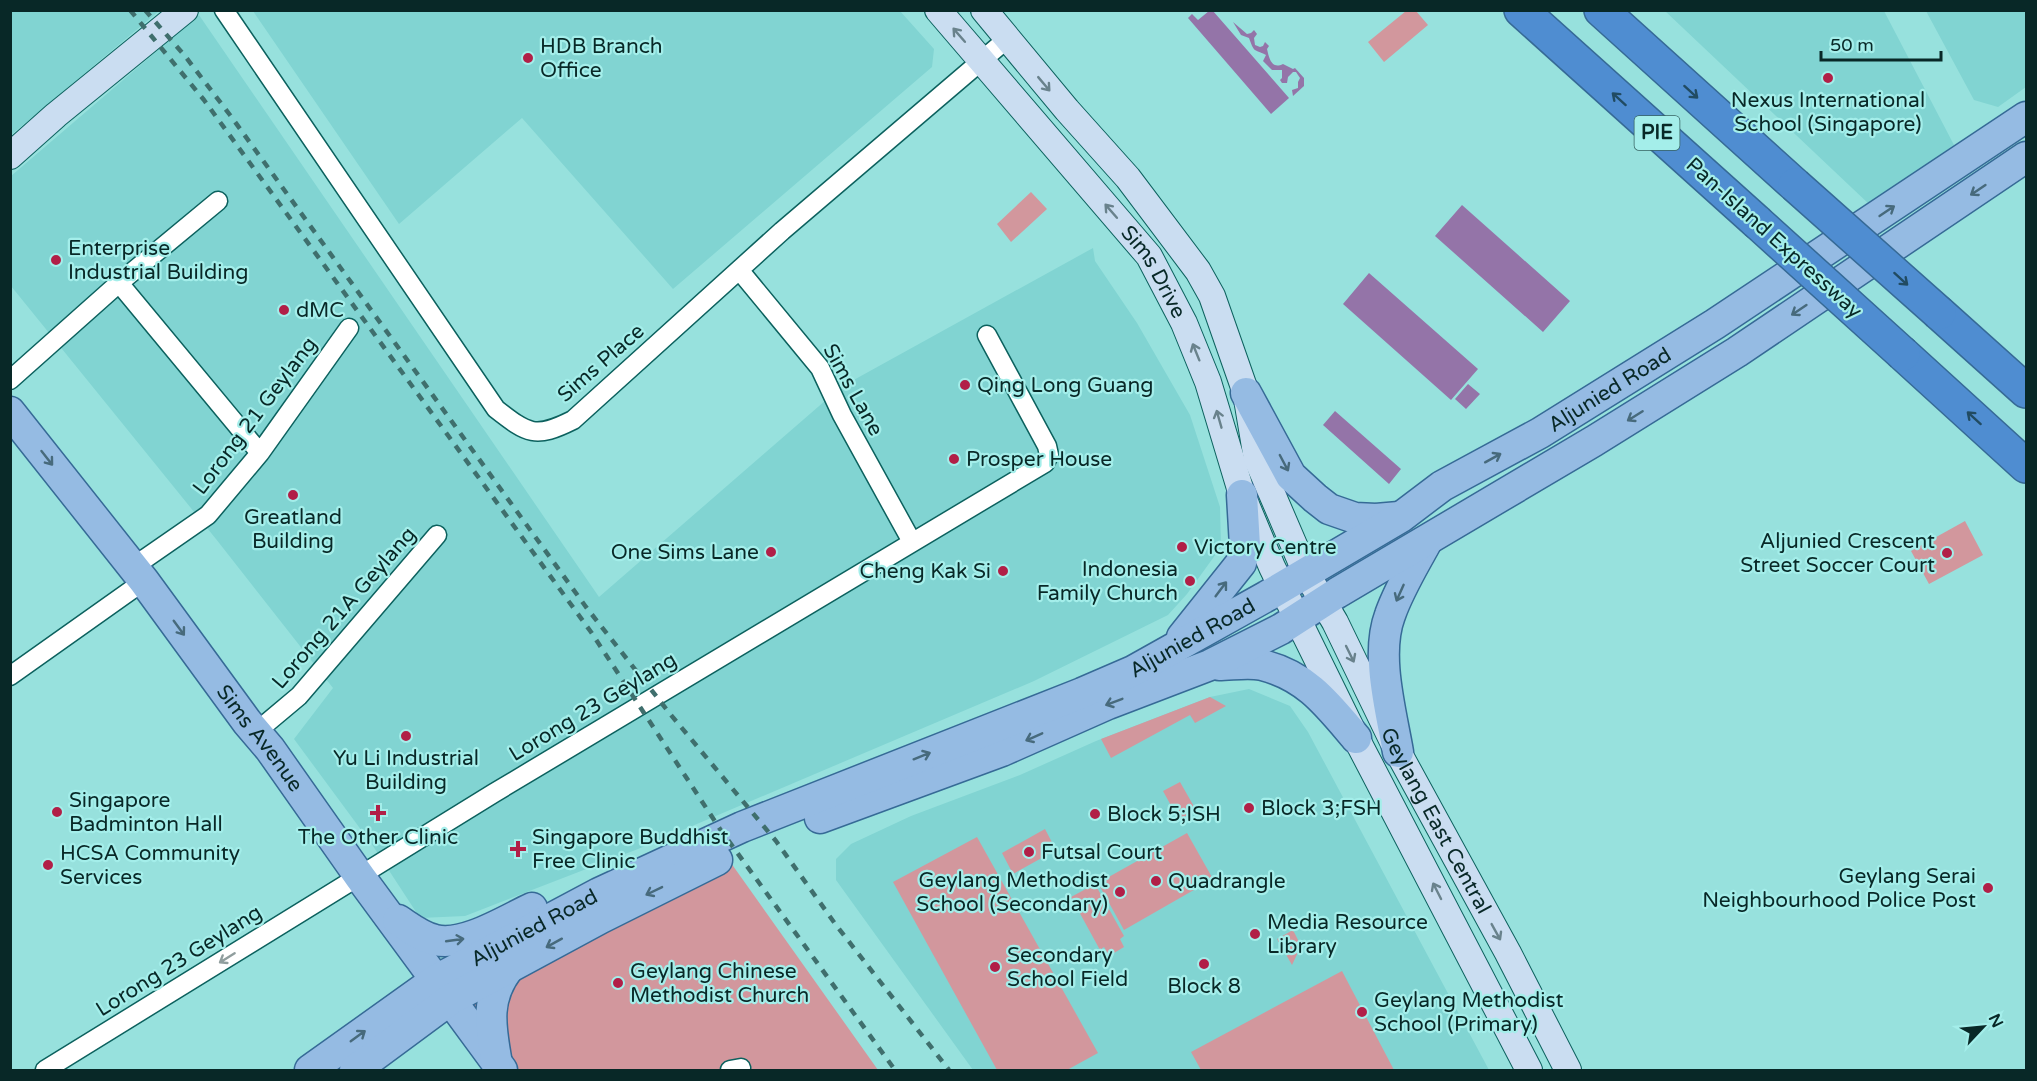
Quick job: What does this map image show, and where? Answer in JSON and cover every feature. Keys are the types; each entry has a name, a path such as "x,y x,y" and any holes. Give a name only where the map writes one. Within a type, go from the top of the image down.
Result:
{"highway":[{"name":"Pan-Island Expressway","path":"1521,10 2026,466"},
{"name":"PIE","path":"1601,10 2026,391"}],"main road":[{"name":"Aljunied Road","path":"310,1071 599,893 742,827 1082,693 1133,670 1268,596 1401,517 1442,486 1540,433 1716,324 2026,117"},
{"name":"Aljunied Road","path":"355,1071 444,990 508,969 601,918 726,856 803,824 1002,751 1108,704 1210,665 1281,629 1594,441 1737,352 2026,157"},
{"path":"1246,393 1291,477 1316,498 1329,508 1355,518 1401,517"},
{"name":"Sims Avenue","path":"10,412 139,574 500,1067"},
{"path":"1170,650 1196,621 1241,563 1245,546 1242,495"},
{"path":"1398,752 1386,681 1384,646 1389,617 1427,541"},
{"path":"1210,665 1260,664 1292,676 1317,693 1356,738"},
{"path":"384,910 420,934 434,940 449,942 463,939 544,902 599,893"},
{"path":"500,1067 491,1024 492,1001 498,981 508,969"}],"street":[{"name":"Sims Place","path":"224,10 496,409 526,429 540,433 573,420 782,231 1007,39"},
{"name":"Sims Drive","path":"938,10 1149,256 1184,323 1208,382 1242,495 1294,579"},
{"name":"Sims Drive","path":"984,10 1067,110 1128,178 1198,271 1212,296 1246,393 1257,459 1294,579"},
{"path":"10,156 174,14"},
{"path":"10,380 119,282 218,201"},
{"name":"Sims Lane","path":"740,271 820,368 842,415 912,542"},
{"path":"119,282 260,453"},
{"name":"Lorong 21 Geylang","path":"13,669 139,574 208,515 260,453 349,328"},
{"name":"Lorong 23 Geylang","path":"45,1071 494,793 1045,463 1049,455 1047,446 987,335"},
{"name":"Lorong 21A Geylang","path":"256,732 299,696 437,535"},
{"name":"Geylang East Central","path":"1294,579 1323,602 1335,622 1398,752 1508,953 1568,1071"},
{"name":"Geylang East Central","path":"1294,579 1298,618 1356,738 1529,1071"}],"shaded area":[{"path":"11,10 159,10 159,11 11,135"},
{"path":"253,11 900,11 934,49 932,67 673,289 522,118 399,224"},
{"path":"1209,11 1213,11 1289,98 1271,114 1188,18 1192,14 1198,20"},
{"path":"1406,11 1416,11 1428,25 1384,62 1368,42"},
{"name":"Nexus International School (Singapore)","path":"1665,11 1884,11 1954,145 1870,205"},
{"path":"1926,11 2026,11 2026,87 1998,107 1974,100"},
{"path":"199,15 599,597 841,387 1093,248 1095,261 1137,323 1190,415 1220,507 1221,547 1187,594 1168,615 1034,681 638,849 465,916 420,918 373,846 294,739 333,688 216,539 11,286 11,176"},
{"path":"1233,22 1247,34 1254,30 1257,34 1254,38 1255,45 1260,47 1265,42 1269,46 1267,49 1273,64 1295,68 1304,78 1304,86 1293,96 1292,90 1298,88 1300,78 1296,72 1288,77 1287,83 1282,83 1280,80 1282,70 1272,70 1263,61 1266,55 1255,50 1249,38 1241,35"},
{"path":"1031,192 1047,209 1011,242 997,224"},
{"path":"1462,205 1570,301 1543,332 1435,236"},
{"path":"1369,273 1478,369 1451,400 1343,304"},
{"path":"1468,384 1480,394 1466,409 1455,399"},
{"path":"1335,411 1401,469 1389,484 1323,425"},
{"name":"Aljunied Crescent Street Soccer Court","path":"1965,521 1983,555 1929,584 1911,551"},
{"name":"Geylang Methodist School (Secondary)","path":"1249,689 1290,706 1308,732 1489,1070 973,1070 836,880 836,859 851,844 911,816 1020,775 1096,741 1210,697"},
{"path":"1210,697 1226,706 1195,723 1190,715 1111,758 1101,739"},
{"path":"1180,782 1196,810 1179,820 1163,791"},
{"name":"Futsal Court","path":"1045,829 1056,850 1013,874 1002,853"},
{"name":"Quadrangle","path":"1187,833 1213,879 1124,930 1098,883"},
{"name":"Secondary School Field","path":"977,837 1098,1053 1067,1070 997,1070 893,882"},
{"path":"726,856 878,1070 502,1070 451,999"},
{"path":"1095,884 1124,936 1120,939 1124,947 1109,956 1104,947 1100,950 1071,897"},
{"path":"1293,930 1301,946 1292,965 1277,939"},
{"path":"1342,971 1394,1070 1201,1070 1191,1052"}],"railway":[{"path":"130,10 204,100 591,632 720,829 895,1070"},
{"path":"145,10 185,56 230,115 586,607 671,715 776,841 836,925 949,1070"}],"place":[{"name":"HDB Branch Office","path":"528,58"},
{"name":"Nexus International School (Singapore)","path":"1828,78"},
{"name":"Enterprise Industrial Building","path":"56,260"},
{"name":"dMC","path":"284,310"},
{"name":"Qing Long Guang","path":"965,385"},
{"name":"Prosper House","path":"954,459"},
{"name":"Greatland Building","path":"293,495"},
{"name":"Victory Centre","path":"1182,547"},
{"name":"One Sims Lane","path":"771,552"},
{"name":"Aljunied Crescent Street Soccer Court","path":"1947,553"},
{"name":"Cheng Kak Si","path":"1003,571"},
{"name":"Indonesia Family Church","path":"1190,581"},
{"name":"Yu Li Industrial Building","path":"406,736"},
{"name":"Block 3;FSH","path":"1249,808"},
{"name":"Singapore Badminton Hall","path":"57,812"},
{"name":"The Other Clinic","path":"378,813"},
{"name":"Block 5;ISH","path":"1095,814"},
{"name":"Singapore Buddhist Free Clinic","path":"518,849"},
{"name":"Futsal Court","path":"1029,852"},
{"name":"HCSA Community Services","path":"48,865"},
{"name":"Quadrangle","path":"1156,881"},
{"name":"Geylang Serai Neighbourhood Police Post","path":"1988,888"},
{"name":"Geylang Methodist School (Secondary)","path":"1120,892"},
{"name":"Media Resource Library","path":"1255,934"},
{"name":"Block 8","path":"1204,964"},
{"name":"Secondary School Field","path":"995,967"},
{"name":"Geylang Chinese Methodist Church","path":"618,983"},
{"name":"Geylang Methodist School (Primary)","path":"1362,1012"}]}
